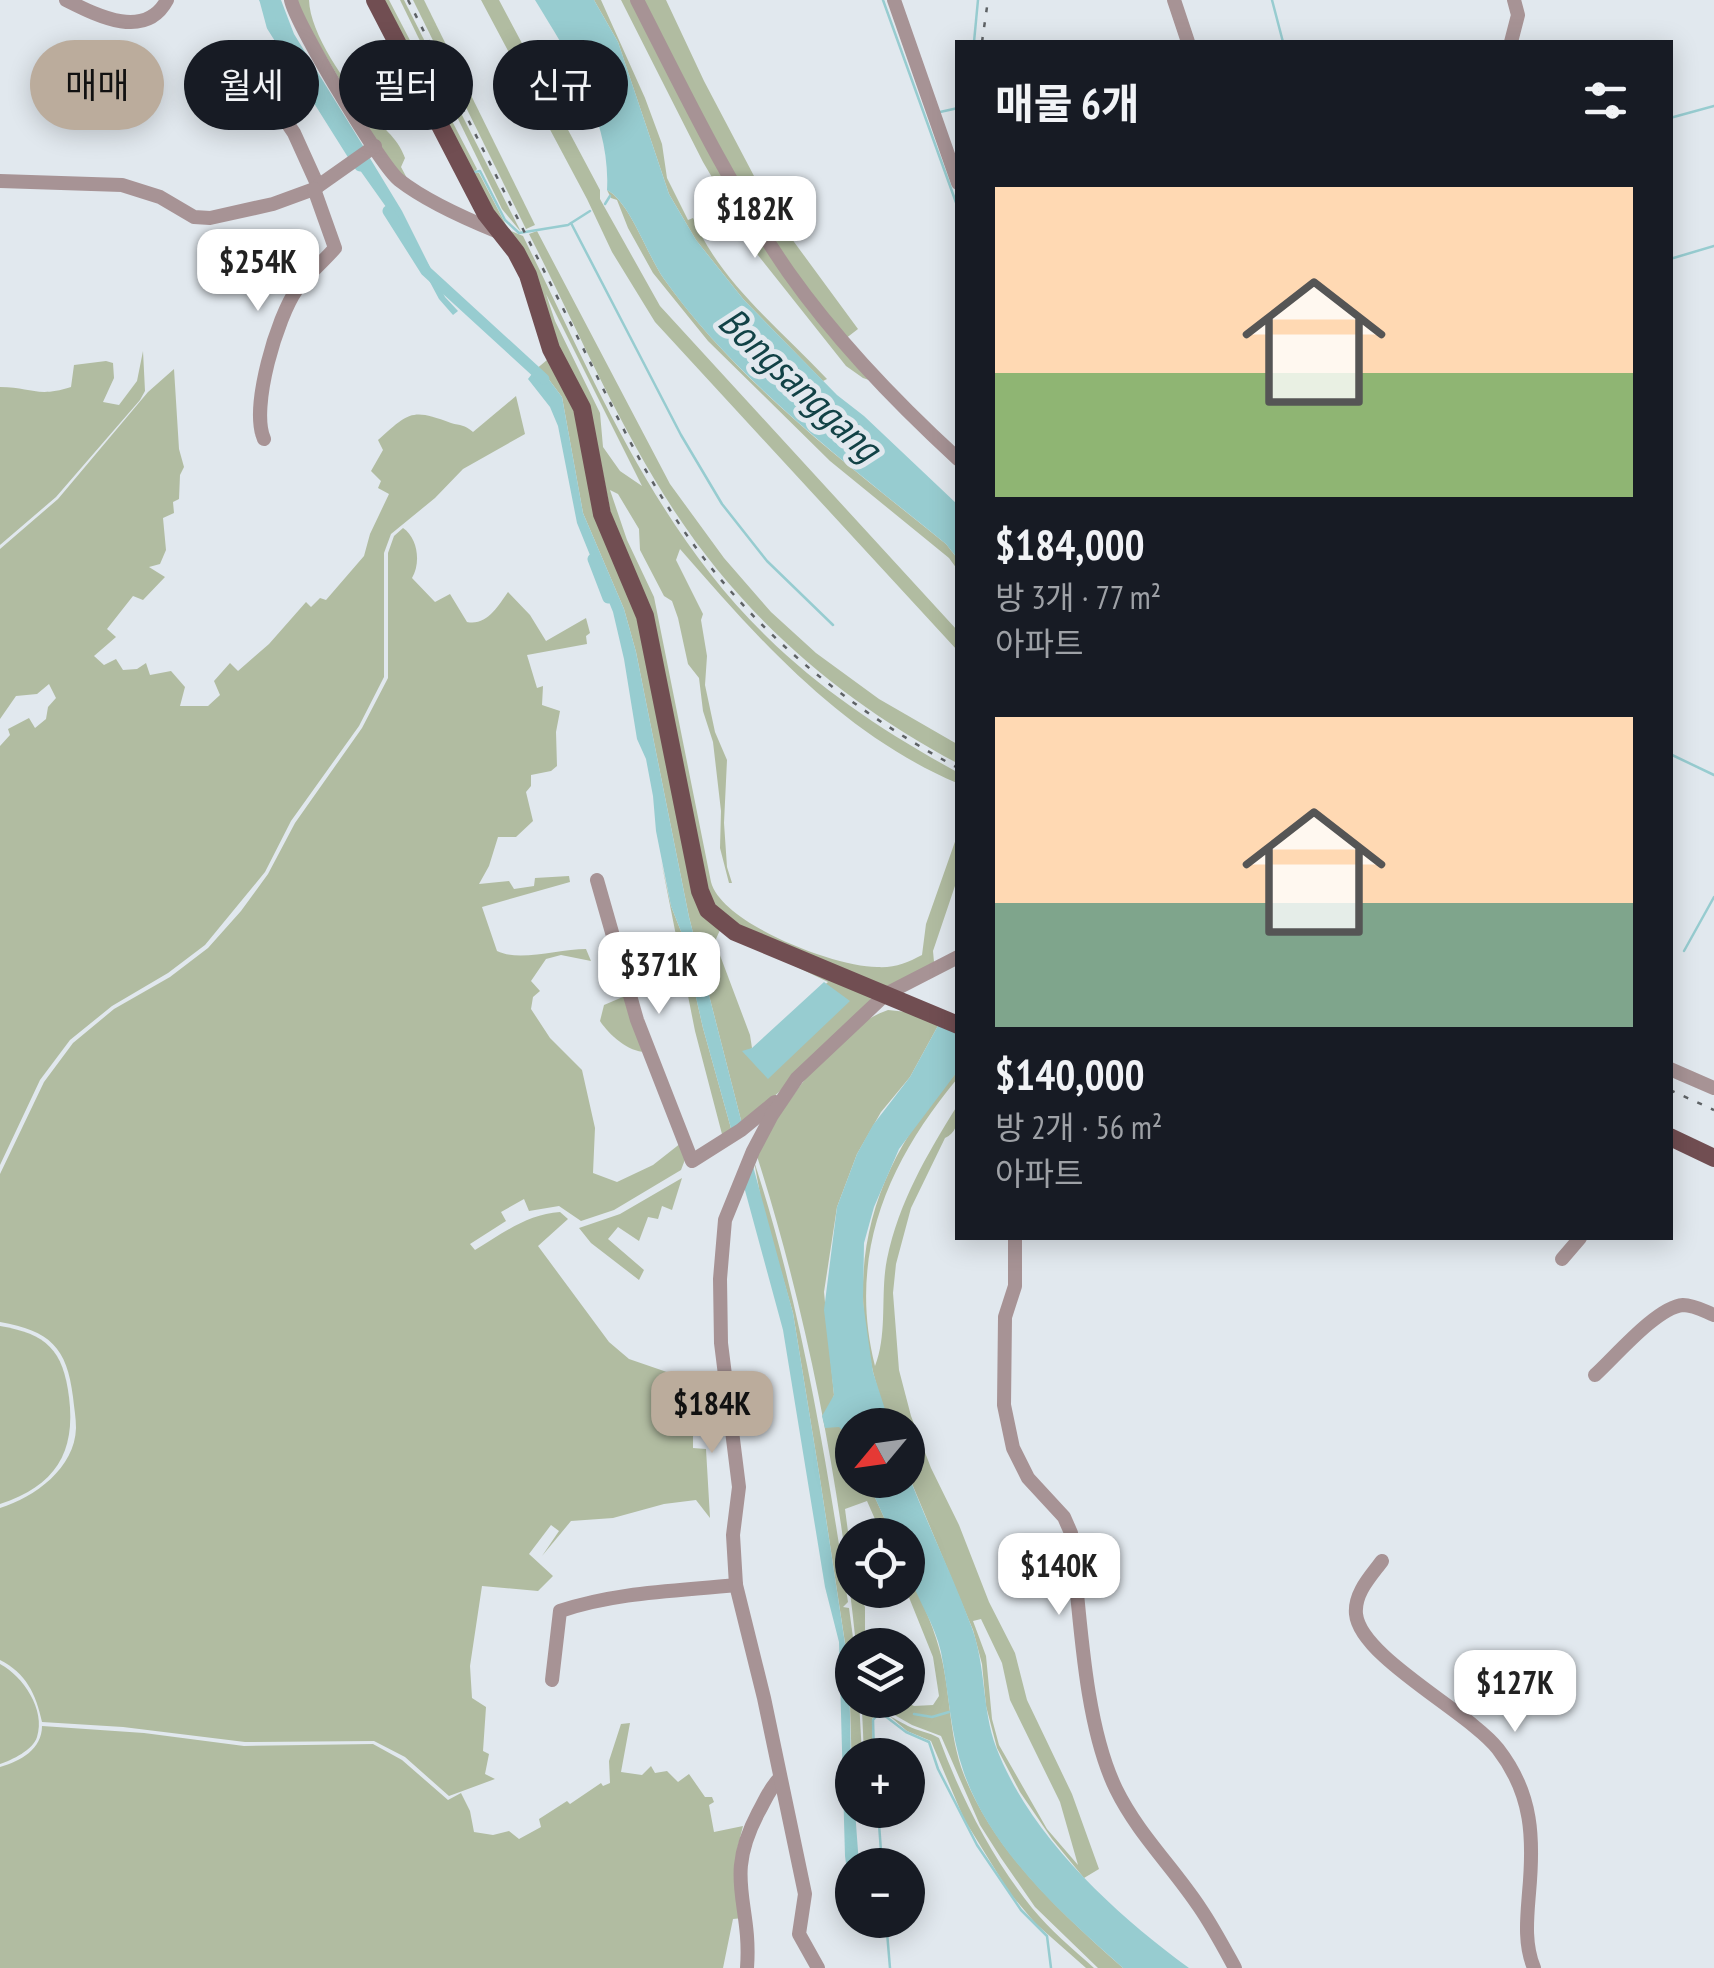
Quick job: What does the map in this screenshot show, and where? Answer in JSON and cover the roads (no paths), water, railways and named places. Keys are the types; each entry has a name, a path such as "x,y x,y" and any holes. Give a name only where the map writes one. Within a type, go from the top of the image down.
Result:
{"main road":[{"path":"375,0 496,230 516,252 528,275 551,350 582,408 602,514 645,616 700,891 708,910 735,932 955,1024"},
{"path":"1673,1138 1714,1158"}],"street":[{"path":"66,0 106,20 127,22 157,14 167,0"},
{"path":"291,0 304,34 371,148 400,181 473,222 496,230"},
{"path":"637,0 725,169 790,274 845,344 955,456"},
{"path":"894,0 955,174"},
{"path":"1174,0 1187,40"},
{"path":"1512,40 1518,15 1514,0"},
{"path":"264,439 258,426 260,396 278,324 298,287 335,248 316,188 291,130"},
{"path":"0,181 122,185 160,197 194,218 202,218 273,204 316,188 371,148"},
{"path":"597,880 637,1020 692,1161 784,1096 835,1040 886,994 955,958"},
{"path":"1673,1070 1714,1088"},
{"path":"784,1096 753,1152 725,1220 720,1342 739,1487 733,1535 736,1586 764,1698 804,1894 799,1934 818,1968"},
{"path":"1015,1240 1016,1286 1005,1317 1004,1405 1014,1448 1028,1478 1064,1517 1071,1533 1090,1691 1101,1744 1114,1786 1135,1824 1200,1908 1235,1968"},
{"path":"1562,1259 1578,1240"},
{"path":"1595,1376 1658,1317 1680,1305 1714,1315"},
{"path":"1382,1560 1360,1591 1356,1618 1362,1630 1382,1655 1497,1747 1513,1771 1528,1810 1532,1841 1526,1921 1528,1952 1534,1968"},
{"path":"552,1680 560,1612 616,1597 736,1586"},
{"path":"746,1968 749,1936 738,1881 740,1857 748,1833 779,1779"}],"water":[{"path":"259,0 281,0 298,40 284,40"},
{"path":"535,0 594,0 617,40 559,40"},
{"name":"Bongsanggang","path":"628,72 669,194 696,240 744,300 837,395 955,502 955,555 759,387 693,316 664,279 631,217 607,190 600,130 628,130"},
{"path":"319,74 339,107 339,130 319,98"},
{"path":"339,130 353,130 365,149 355,156"},
{"path":"368,155 402,211 445,297 458,311 453,315 439,299 401,228 357,166"},
{"path":"535,370 547,377 562,397 583,513 624,609 636,652 689,917 742,1124 732,1132 703,1028 690,971 691,957 671,906 646,759 637,739 613,612 577,523 558,426 550,407 528,379"},
{"path":"824,982 850,1001 768,1079 742,1051 752,1048"},
{"path":"940,1022 955,1028 955,1075 899,1149 874,1207 864,1243 863,1302 873,1372 885,1408 835,1408 835,1427 825,1428 822,1416 834,1395 824,1310 837,1207 873,1125 910,1077"},
{"path":"753,1166 793,1313 835,1578 835,1608 840,1608 843,1628 835,1628 825,1587 783,1330 743,1183"},
{"path":"875,1498 918,1498 972,1628 996,1747 1030,1811 1052,1842 1104,1897 1189,1968 1123,1968 1031,1880 992,1829 964,1773 938,1642 924,1608 925,1518 884,1518"},
{"path":"841,1718 850,1718 850,1738 842,1738"},
{"path":"844,1828 856,1828 858,1848 845,1848"}],"waterway":[{"path":"265,0 272,26 360,166"},
{"path":"883,0 955,200"},
{"path":"974,40 978,0"},
{"path":"1272,0 1282,40"},
{"path":"1673,117 1714,106"},
{"path":"940,112 955,109"},
{"path":"475,172 480,171 505,220 519,233 568,225 590,211"},
{"path":"605,204 610,196"},
{"path":"388,211 426,271 544,379"},
{"path":"571,223 681,435 722,504 767,561 833,625"},
{"path":"1673,258 1714,246"},
{"path":"593,559 608,598"},
{"path":"1673,755 1714,775"},
{"path":"1684,951 1714,897"},
{"path":"874,1738 873,1720 880,1712 920,1738"},
{"path":"925,1716 949,1712"},
{"path":"925,1740 977,1845 1021,1910 1047,1936 1051,1968"},
{"path":"879,1828 881,1848"},
{"path":"888,1938 890,1968"}],"railway":[{"path":"408,0 632,445 700,554 798,659 874,717 955,766"},
{"path":"982,40 988,0"},
{"path":"1673,1091 1714,1110"}]}
